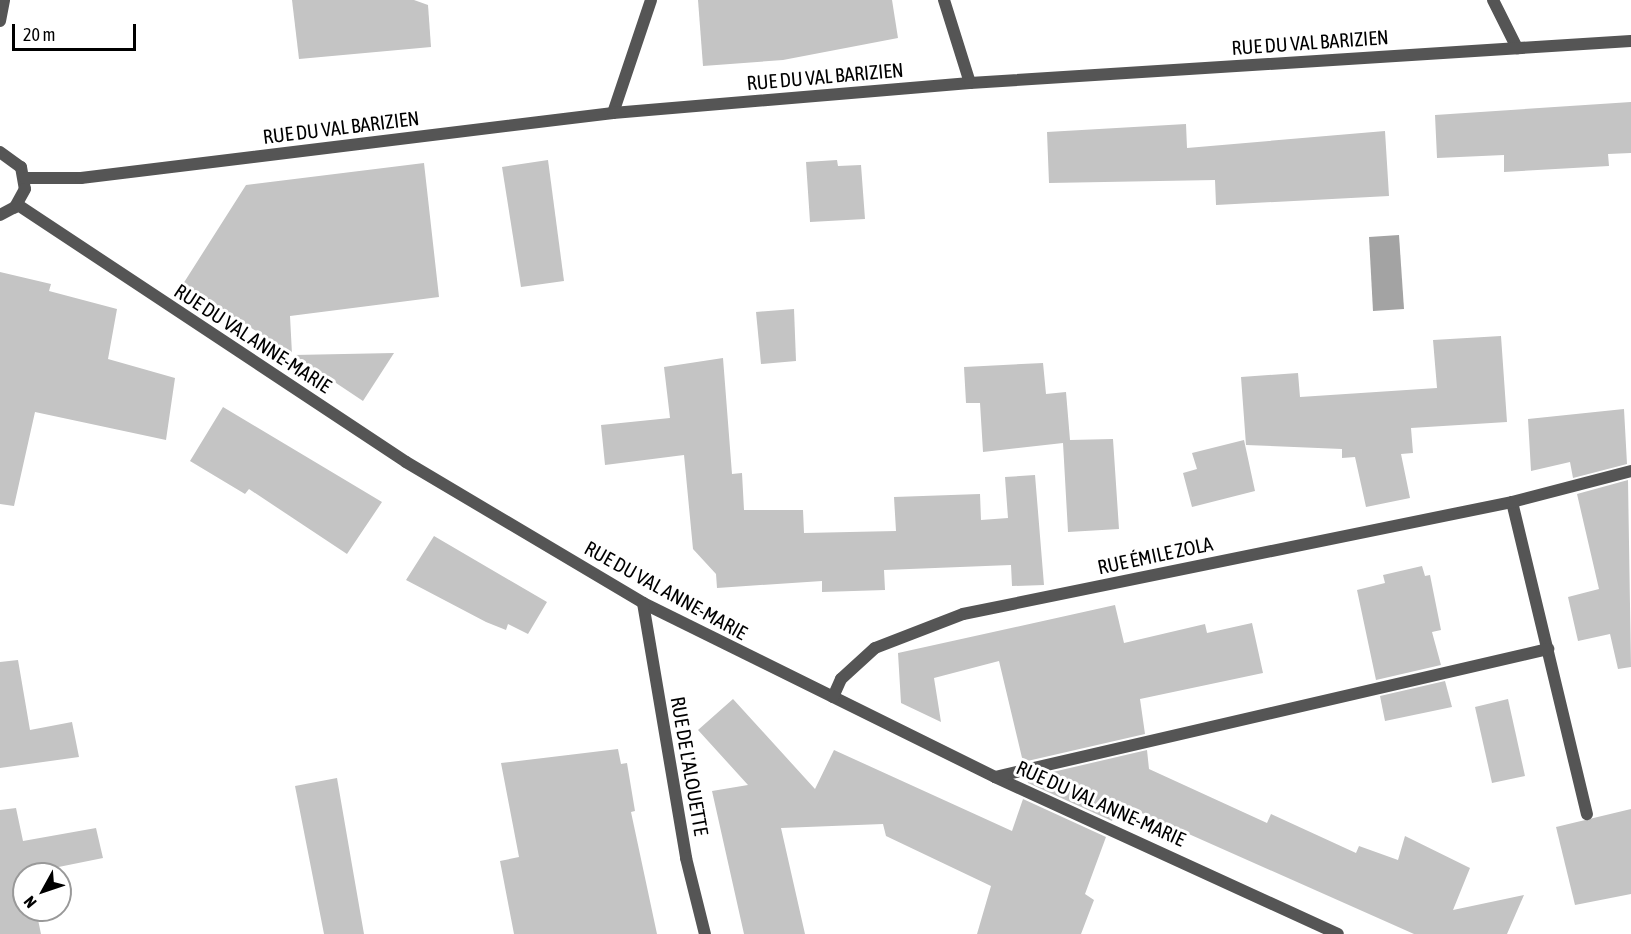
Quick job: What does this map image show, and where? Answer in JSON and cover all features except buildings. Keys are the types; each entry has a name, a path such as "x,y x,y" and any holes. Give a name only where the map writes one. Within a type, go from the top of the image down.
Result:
{"street":[{"path":"0,21 4,0"},
{"path":"613,113 651,0"},
{"path":"944,0 970,83"},
{"path":"1493,0 1517,48"},
{"name":"RUE DU VAL BARIZIEN","path":"25,178 81,177 613,113 970,83 1631,41"},
{"path":"0,152 15,159 25,178 18,205 0,215"},
{"name":"RUE DU VAL ANNE-MARIE","path":"18,205 406,462 643,603 995,777 1338,934"},
{"name":"RUE ÉMILE ZOLA","path":"833,697 841,679 875,648 963,614 1512,502 1631,471"},
{"path":"1512,502 1587,814"},
{"name":"RUE DE L'ALOUETTE","path":"643,603 686,858 705,934"},
{"path":"995,777 1548,649"}],"shaded area":[{"path":"1399,235 1404,309 1373,311 1369,237"}]}
